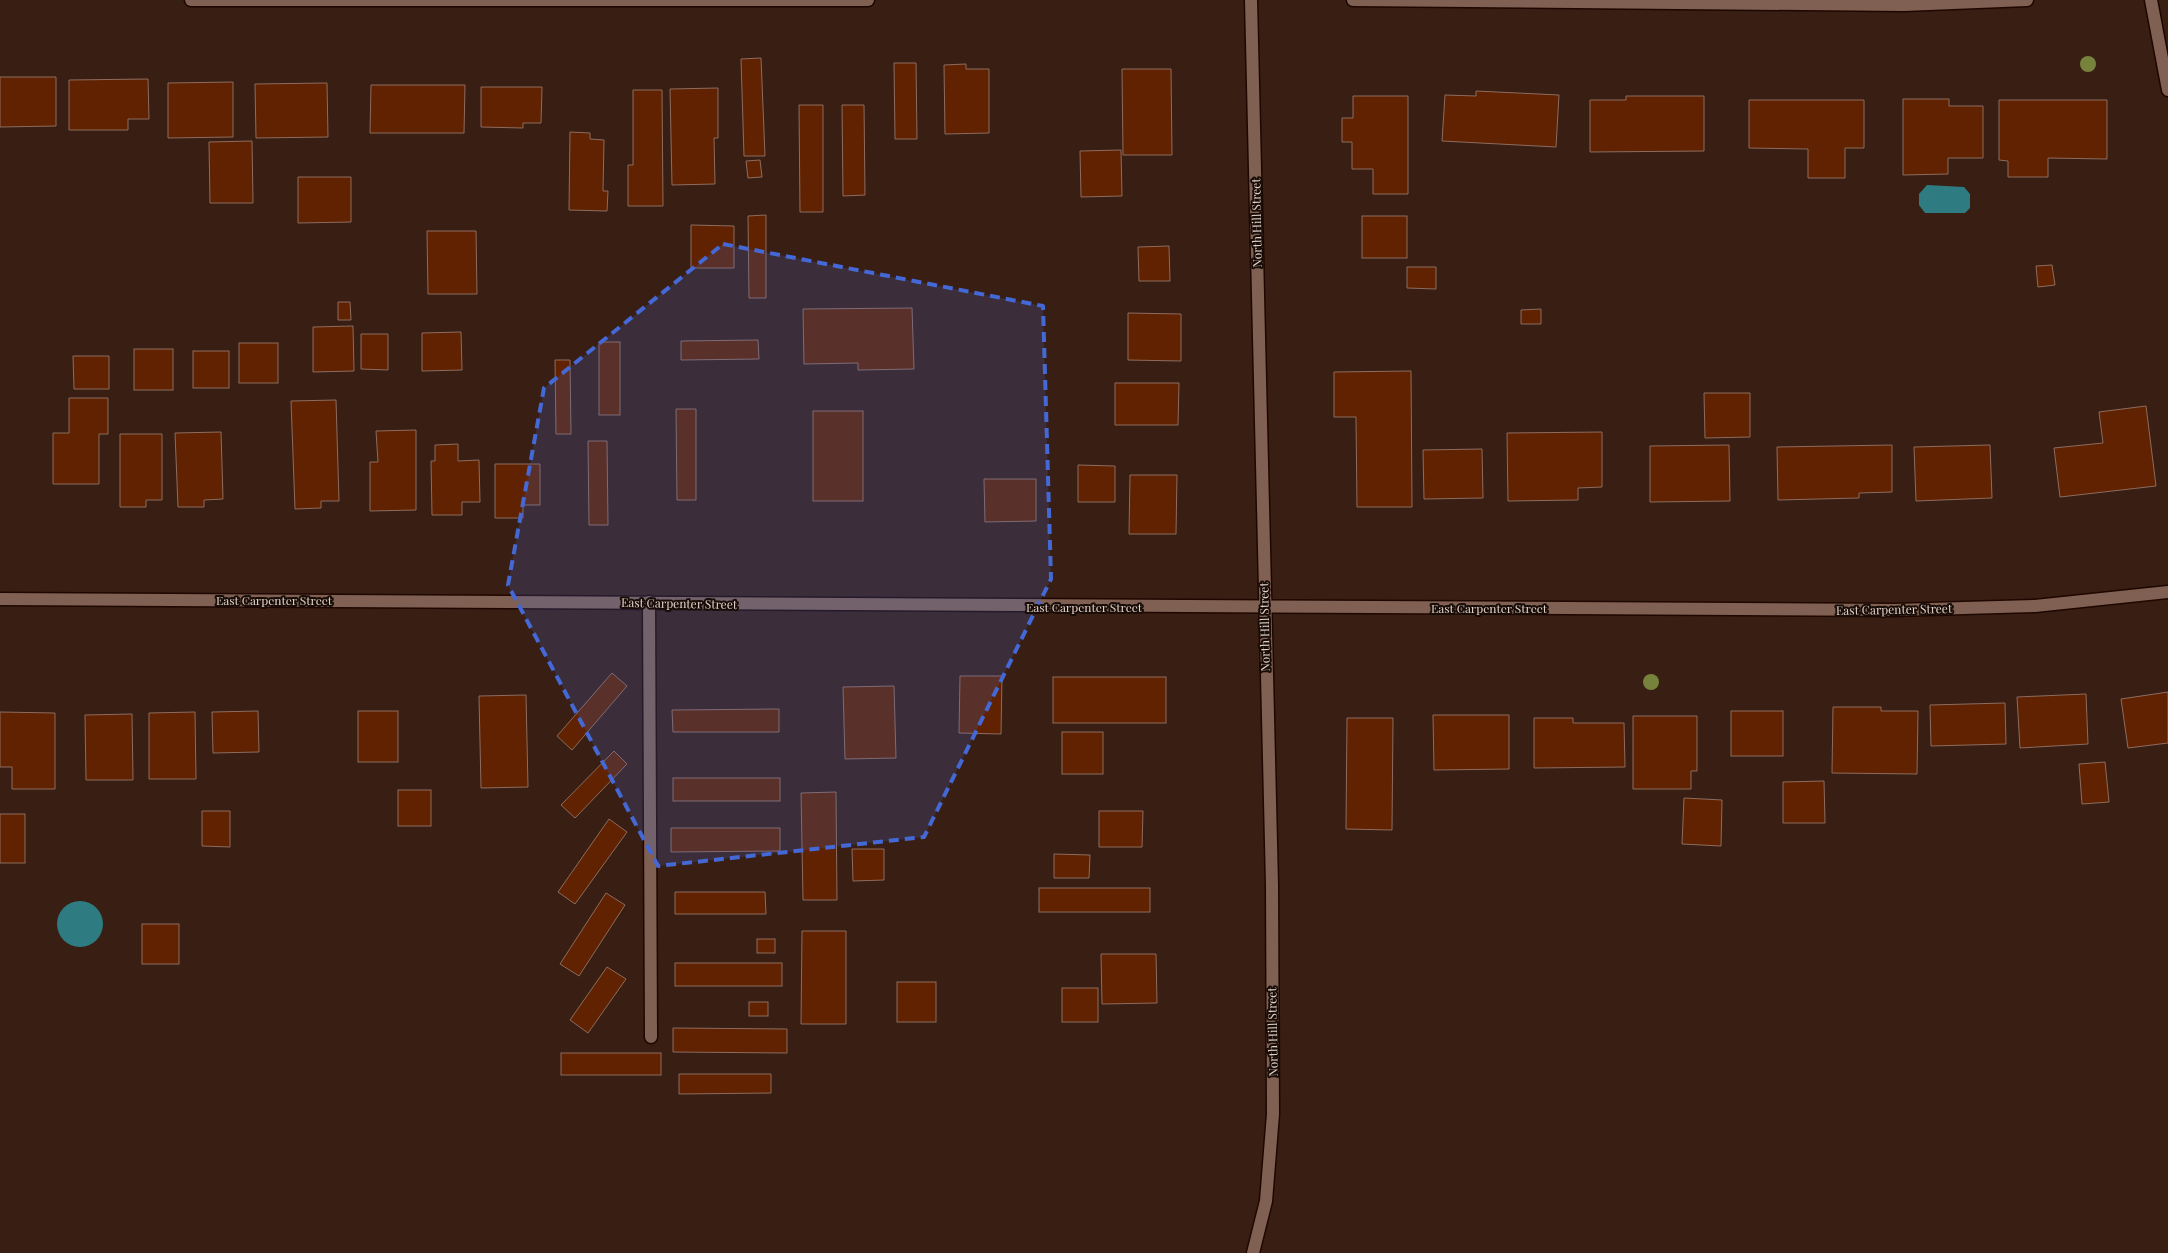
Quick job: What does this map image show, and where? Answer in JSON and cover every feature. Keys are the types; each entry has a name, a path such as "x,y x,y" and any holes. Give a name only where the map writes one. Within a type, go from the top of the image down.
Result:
{"street":[{"path":"191,0 868,0"},
{"name":"North Hill Street","path":"1251,0 1272,885 1273,1114 1266,1201 1253,1253"},
{"path":"1354,0 1904,5 2027,0"},
{"path":"2151,0 2168,90"},
{"name":"East Carpenter Street","path":"0,599 649,602 1264,608 1894,610 2035,606 2168,592"},
{"path":"649,602 651,1037"}],"highlighted area":[{"path":"723,244 1043,306 1051,579 924,837 658,866 508,585 544,388"}],"water":[{"path":"1927,185 1964,187 1970,194 1970,208 1965,213 1925,213 1919,205 1919,194"},
{"path":"80,901 93,905 99,911 103,924 99,937 93,943 80,947 67,943 61,937 57,924 61,911 67,905"}],"building":[{"path":"761,58 765,156 744,156 741,59"},
{"path":"894,63 916,63 917,139 895,139"},
{"path":"966,64 966,69 989,69 989,133 945,134 944,65"},
{"path":"1122,69 1171,69 1172,155 1123,155"},
{"path":"0,77 56,77 56,126 0,127"},
{"path":"148,79 149,119 128,119 128,130 69,130 69,80"},
{"path":"233,82 233,137 168,138 168,83"},
{"path":"327,83 328,137 256,138 255,84"},
{"path":"371,85 465,85 464,133 370,133"},
{"path":"481,87 542,87 541,123 523,123 523,128 481,127"},
{"path":"718,88 718,138 714,138 715,184 672,185 670,89"},
{"path":"633,90 662,90 663,206 628,206 628,165 633,165"},
{"path":"1476,91 1559,95 1556,147 1442,141 1445,95 1476,96"},
{"path":"1353,96 1408,96 1408,194 1373,194 1373,169 1352,169 1352,142 1342,142 1342,118 1353,118"},
{"path":"1626,96 1704,96 1704,151 1590,152 1590,100 1626,100"},
{"path":"1903,99 1949,99 1949,106 1983,106 1983,158 1948,158 1948,174 1903,175"},
{"path":"1749,100 1864,100 1864,148 1845,148 1845,178 1808,178 1808,149 1749,148"},
{"path":"1999,100 2107,100 2107,159 2048,158 2048,177 2008,177 2008,161 1999,160"},
{"path":"799,105 823,105 823,212 800,212"},
{"path":"842,105 864,105 865,195 843,196"},
{"path":"570,132 590,133 590,139 604,140 603,191 608,191 607,211 569,210"},
{"path":"252,141 253,203 210,203 209,142"},
{"path":"1121,150 1122,196 1081,197 1080,151"},
{"path":"760,160 762,177 748,178 746,161"},
{"path":"298,177 351,177 351,222 298,223"},
{"path":"766,215 766,298 749,298 748,216"},
{"path":"1362,216 1407,216 1407,258 1362,258"},
{"path":"691,225 734,226 734,268 691,268"},
{"path":"427,231 476,231 477,294 428,294"},
{"path":"1169,246 1170,281 1139,281 1138,247"},
{"path":"2052,265 2055,285 2038,287 2036,266"},
{"path":"1407,267 1436,267 1436,289 1407,288"},
{"path":"338,302 350,302 351,320 338,320"},
{"path":"912,308 914,369 858,370 858,363 804,364 803,309"},
{"path":"1541,309 1541,324 1521,324 1521,310"},
{"path":"1128,313 1181,314 1181,361 1128,360"},
{"path":"353,326 354,371 313,372 313,327"},
{"path":"461,332 462,370 422,371 422,333"},
{"path":"361,334 388,334 388,370 361,369"},
{"path":"758,340 759,359 681,360 681,341"},
{"path":"599,342 620,342 620,415 599,415"},
{"path":"239,343 278,343 278,383 239,383"},
{"path":"134,349 173,349 173,390 134,390"},
{"path":"193,351 229,351 229,388 193,388"},
{"path":"73,356 109,356 109,389 74,389"},
{"path":"555,360 570,360 571,434 556,434"},
{"path":"1411,371 1412,507 1357,507 1356,417 1334,417 1334,372"},
{"path":"1115,383 1179,383 1178,425 1115,425"},
{"path":"1704,393 1750,393 1750,437 1705,438"},
{"path":"69,398 108,398 108,434 99,434 99,484 53,484 53,433 69,433"},
{"path":"336,400 339,501 321,501 321,508 295,509 291,401"},
{"path":"2146,406 2156,486 2060,497 2054,448 2103,443 2099,412"},
{"path":"676,409 696,409 696,500 677,500"},
{"path":"813,411 863,411 863,501 813,501"},
{"path":"416,430 416,510 370,511 370,462 378,462 376,431"},
{"path":"221,432 223,499 204,500 204,507 178,507 175,433"},
{"path":"1602,432 1602,487 1578,488 1578,500 1508,501 1507,433"},
{"path":"120,434 162,434 162,500 146,500 146,507 120,507"},
{"path":"588,441 607,441 608,525 589,525"},
{"path":"458,444 458,461 479,460 480,502 462,502 462,515 432,515 431,461 435,461 435,445"},
{"path":"1729,445 1730,501 1650,502 1650,446"},
{"path":"1892,445 1892,492 1859,493 1859,498 1778,500 1777,447"},
{"path":"1990,445 1992,498 1916,501 1914,447"},
{"path":"1482,449 1483,498 1424,499 1423,450"},
{"path":"495,464 540,464 540,505 523,505 523,518 495,518"},
{"path":"1078,465 1115,466 1115,502 1078,502"},
{"path":"1130,475 1177,475 1176,534 1129,534"},
{"path":"984,479 1036,479 1036,521 985,522"},
{"path":"612,673 627,686 572,750 557,736"},
{"path":"960,676 1002,676 1001,734 959,733"},
{"path":"1053,677 1166,677 1166,723 1053,723"},
{"path":"894,686 896,758 845,759 843,687"},
{"path":"2168,692 2168,743 2128,748 2121,699"},
{"path":"2086,694 2088,744 2020,748 2017,697"},
{"path":"526,695 528,787 481,788 479,696"},
{"path":"2005,703 2006,744 1931,746 1930,705"},
{"path":"1833,707 1881,707 1881,711 1918,711 1917,774 1832,773"},
{"path":"779,709 779,732 673,732 672,710"},
{"path":"258,711 259,752 213,753 212,712"},
{"path":"358,711 398,711 398,762 358,762"},
{"path":"1731,711 1783,711 1783,756 1731,756"},
{"path":"0,712 55,713 55,789 12,789 12,767 0,767"},
{"path":"195,712 196,779 149,779 149,713"},
{"path":"132,714 133,780 86,780 85,715"},
{"path":"1433,715 1509,715 1509,769 1434,770"},
{"path":"1633,716 1697,716 1697,771 1691,771 1691,789 1633,789"},
{"path":"1347,718 1393,718 1392,830 1346,829"},
{"path":"1534,718 1573,718 1573,723 1624,723 1625,767 1534,768"},
{"path":"1062,732 1103,732 1103,774 1062,774"},
{"path":"614,751 627,764 575,818 561,805"},
{"path":"2105,762 2109,802 2082,804 2079,764"},
{"path":"673,778 780,778 780,801 673,801"},
{"path":"1824,781 1825,823 1783,823 1783,782"},
{"path":"398,790 431,790 431,826 398,826"},
{"path":"836,792 837,900 803,900 801,793"},
{"path":"1684,798 1722,800 1721,846 1682,844"},
{"path":"202,811 230,811 230,847 202,846"},
{"path":"1099,811 1143,811 1142,847 1099,847"},
{"path":"0,814 25,814 25,863 0,863"},
{"path":"609,819 627,832 575,904 558,892"},
{"path":"671,828 780,828 780,851 671,852"},
{"path":"852,849 884,849 884,880 853,881"},
{"path":"1054,854 1090,855 1089,878 1054,878"},
{"path":"1039,888 1150,888 1150,912 1039,912"},
{"path":"675,892 765,892 766,914 675,914"},
{"path":"606,893 625,905 579,976 560,964"},
{"path":"142,924 179,924 179,964 142,964"},
{"path":"802,931 846,931 846,1024 801,1024"},
{"path":"757,939 775,939 775,953 757,953"},
{"path":"1101,954 1156,954 1157,1003 1102,1004"},
{"path":"675,963 782,963 782,986 675,986"},
{"path":"607,967 626,979 588,1033 570,1020"},
{"path":"897,982 936,982 936,1022 897,1022"},
{"path":"1062,988 1098,988 1098,1022 1062,1022"},
{"path":"749,1002 768,1002 768,1016 749,1016"},
{"path":"673,1028 787,1029 787,1053 673,1052"},
{"path":"561,1053 661,1053 661,1075 561,1075"},
{"path":"679,1074 771,1074 771,1093 679,1094"}]}
